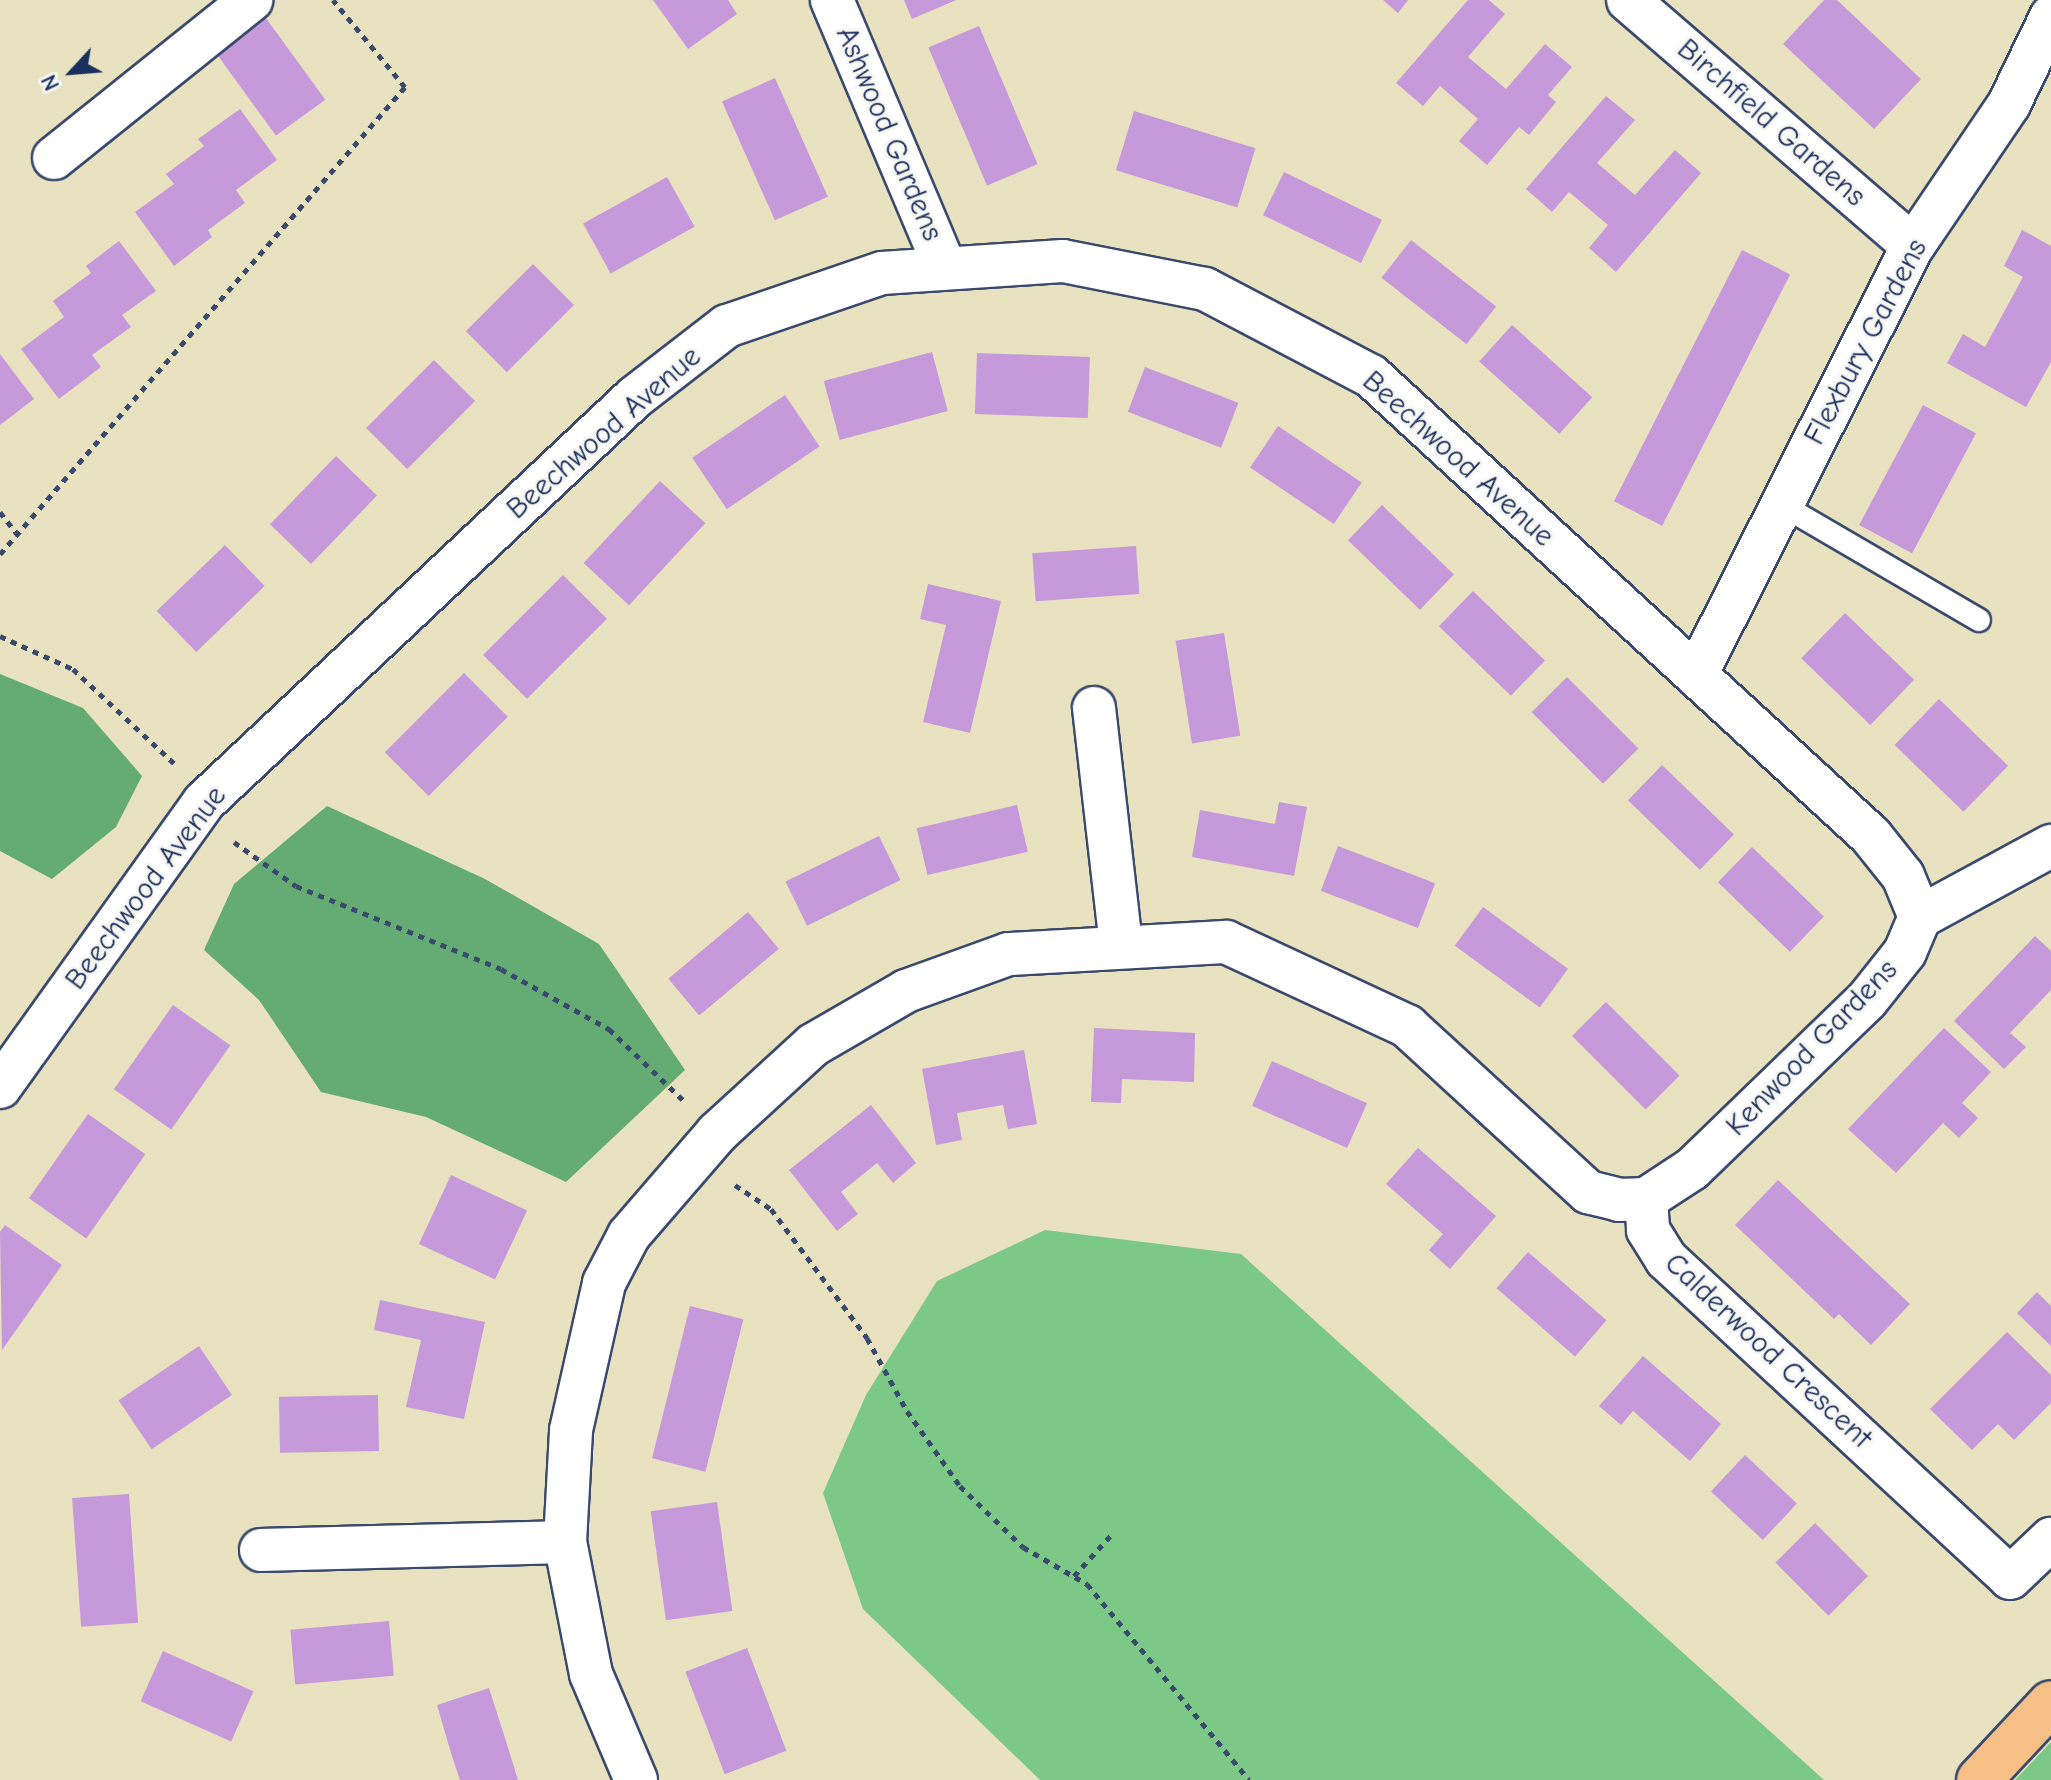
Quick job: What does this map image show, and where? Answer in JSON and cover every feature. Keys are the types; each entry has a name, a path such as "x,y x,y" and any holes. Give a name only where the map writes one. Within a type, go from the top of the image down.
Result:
{"main road":[{"path":"1979,1780 2051,1703"}],"street":[{"path":"54,158 251,0"},
{"name":"Ashwood Gardens","path":"832,0 945,268"},
{"name":"Birchfield Gardens","path":"1628,0 1913,246"},
{"name":"Flexbury Gardens","path":"1696,675 1913,246 2009,104 2051,17"},
{"name":"Beechwood Avenue","path":"0,1087 204,802 635,397 727,326 882,273 1063,261 1205,289 1371,376 1871,836 1903,876 1920,917"},
{"path":"1094,708 1121,944"},
{"path":"1920,917 2051,846"},
{"name":"Kenwood Gardens","path":"1646,1199 1692,1169 1867,1000 1905,952 1920,917"},
{"path":"636,1780 591,1674 565,1542 571,1430 604,1283 629,1235 717,1133 813,1045 906,991 1009,954 1121,944 1226,942 1407,1026 1588,1192 1619,1200 1646,1199"},
{"name":"Calderwood Crescent","path":"1646,1199 1648,1230 1666,1259 2010,1578 2051,1539"},
{"path":"261,1550 565,1542"}],"lane":[{"path":"1782,505 1979,620"}],"path":[{"path":"0,554 405,87 333,0"},
{"path":"0,512 18,535"},
{"path":"0,636 73,669 161,746 240,849 296,886 501,969 609,1029 717,1133 730,1183 771,1209 867,1338 907,1411 960,1486 1023,1547 1087,1584 1249,1780"},
{"path":"1074,1576 1112,1534"}],"green space":[{"path":"0,674 83,708 142,776 116,827 52,879 0,851"},
{"path":"327,806 485,879 599,944 685,1070 566,1182 426,1117 321,1092 259,1000 204,950 234,884"},
{"path":"1045,1230 1241,1254 1824,1780 1040,1780 863,1609 823,1493 866,1395 937,1281"},
{"path":"2051,1742 2051,1780 2015,1780"}],"building":[{"path":"653,0 728,0 737,14 688,49"},
{"path":"904,0 956,0 912,19"},
{"path":"1383,0 1408,0 1398,13"},
{"path":"1468,0 1489,0 1505,14 1468,57 1506,89 1545,44 1572,67 1548,95 1556,102 1529,135 1519,127 1487,165 1459,141 1478,119 1440,86 1423,106 1396,83"},
{"path":"1824,0 1837,0 1921,79 1874,129 1783,44"},
{"path":"263,14 325,100 276,136 214,50"},
{"path":"979,26 1038,164 987,186 928,47"},
{"path":"775,78 828,197 775,220 722,102"},
{"path":"1606,96 1635,120 1597,163 1635,195 1675,150 1701,173 1616,272 1589,248 1608,225 1569,192 1552,212 1526,189"},
{"path":"240,109 277,160 236,190 245,203 208,230 212,237 174,266 135,212 174,184 166,174 204,146 198,139"},
{"path":"1134,111 1255,148 1237,207 1116,170"},
{"path":"1284,172 1382,220 1361,263 1263,215"},
{"path":"667,177 695,227 611,273 583,224"},
{"path":"2022,230 2051,246 2051,362 2026,407 1947,363 1963,334 1985,347 2023,277 2004,266"},
{"path":"1411,240 1496,306 1467,344 1381,278"},
{"path":"119,241 156,291 122,315 131,327 92,355 101,367 59,399 21,349 64,317 53,301 91,273 86,266"},
{"path":"1742,250 1790,275 1662,526 1614,501"},
{"path":"533,264 574,305 507,372 466,331"},
{"path":"1512,325 1592,397 1559,434 1479,361"},
{"path":"932,352 948,411 840,440 824,381"},
{"path":"977,353 1090,357 1088,418 975,414"},
{"path":"0,354 34,399 0,425"},
{"path":"434,360 475,401 407,469 366,428"},
{"path":"1145,367 1238,403 1221,448 1128,412"},
{"path":"785,395 820,446 727,509 692,458"},
{"path":"1923,405 1976,433 1912,553 1859,525"},
{"path":"1278,426 1362,482 1334,524 1250,467"},
{"path":"336,456 377,496 311,564 270,524"},
{"path":"660,481 705,523 629,605 584,563"},
{"path":"1382,505 1454,574 1420,610 1348,540"},
{"path":"225,545 265,586 196,652 157,611"},
{"path":"1136,546 1139,594 1036,601 1032,553"},
{"path":"563,575 607,619 527,699 483,655"},
{"path":"928,584 1001,601 970,733 923,722 946,625 920,619"},
{"path":"1473,591 1545,660 1511,696 1439,626"},
{"path":"1845,613 1914,680 1870,725 1801,658"},
{"path":"1224,633 1240,736 1192,743 1176,641"},
{"path":"464,673 508,717 429,796 385,752"},
{"path":"1567,677 1638,748 1603,784 1532,712"},
{"path":"1939,699 2008,766 1964,812 1895,745"},
{"path":"1662,765 1734,834 1700,870 1628,800"},
{"path":"1279,802 1307,807 1294,876 1192,857 1200,810 1275,824"},
{"path":"1017,805 1028,852 927,875 917,828"},
{"path":"879,836 900,880 807,926 786,882"},
{"path":"1338,846 1435,883 1418,928 1321,891"},
{"path":"1752,847 1824,916 1790,952 1718,882"},
{"path":"1483,907 1568,969 1540,1008 1455,946"},
{"path":"748,912 779,949 699,1016 668,979"},
{"path":"2035,936 2051,951 2051,990 2010,1033 2026,1047 2004,1069 1954,1021"},
{"path":"1606,1002 1680,1076 1646,1109 1572,1036"},
{"path":"173,1005 230,1045 171,1130 114,1089"},
{"path":"1094,1028 1195,1033 1194,1082 1122,1079 1121,1103 1091,1102"},
{"path":"1944,1028 1991,1072 1962,1103 1978,1118 1959,1138 1943,1123 1896,1173 1848,1129"},
{"path":"1024,1050 1037,1124 1008,1129 1003,1105 957,1113 962,1140 936,1145 922,1069"},
{"path":"1272,1061 1367,1103 1347,1148 1252,1106"},
{"path":"871,1105 916,1163 893,1183 877,1163 841,1192 858,1214 837,1231 789,1170"},
{"path":"88,1114 145,1154 86,1239 29,1198"},
{"path":"1418,1148 1496,1216 1450,1269 1429,1250 1443,1234 1386,1184"},
{"path":"451,1175 527,1210 495,1279 419,1244"},
{"path":"1778,1180 1910,1304 1871,1345 1839,1314 1834,1319 1735,1225"},
{"path":"5,1225 62,1265 2,1350 0,1232"},
{"path":"1528,1252 1606,1320 1575,1356 1497,1288"},
{"path":"2037,1292 2051,1306 2051,1346 2017,1313"},
{"path":"380,1300 485,1322 464,1419 406,1407 421,1340 374,1330"},
{"path":"690,1306 743,1319 705,1472 652,1458"},
{"path":"2007,1332 2051,1375 2051,1403 2014,1440 1998,1424 1972,1450 1930,1409"},
{"path":"199,1346 232,1395 152,1449 119,1400"},
{"path":"1643,1356 1721,1424 1690,1461 1633,1411 1621,1425 1599,1406"},
{"path":"378,1395 379,1451 280,1453 279,1397"},
{"path":"1745,1455 1797,1503 1763,1540 1711,1492"},
{"path":"129,1494 138,1623 81,1627 72,1498"},
{"path":"717,1502 732,1611 666,1620 651,1511"},
{"path":"1815,1523 1868,1576 1828,1616 1775,1563"},
{"path":"389,1621 394,1676 295,1684 290,1630"},
{"path":"747,1648 786,1751 725,1774 685,1672"},
{"path":"163,1651 253,1691 231,1742 141,1701"},
{"path":"489,1688 518,1780 460,1780 437,1705"}]}
